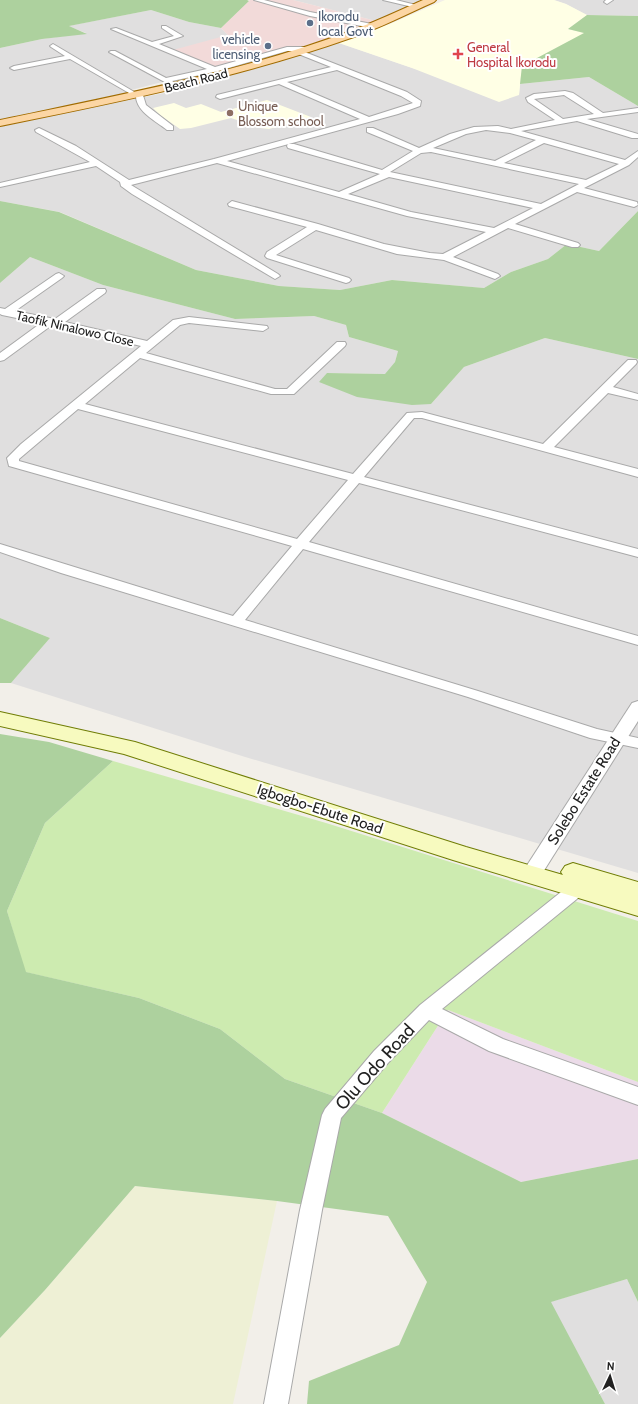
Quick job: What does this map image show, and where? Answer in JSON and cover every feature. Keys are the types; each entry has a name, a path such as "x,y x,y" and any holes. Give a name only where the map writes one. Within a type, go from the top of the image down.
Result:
{"main road":[{"name":"Beach Road","path":"0,123 137,94 170,83 309,49 376,24 431,0"},
{"name":"Igbogbo-Ebute Road","path":"0,709 33,714 110,731 444,835 535,869"},
{"name":"Igbogbo-Ebute Road","path":"0,719 127,747 582,883 638,907"},
{"name":"Igbogbo-Ebute Road","path":"582,883 638,891"}],"street":[{"path":"257,0 310,14 376,24"},
{"path":"285,0 303,4"},
{"path":"386,0 417,6"},
{"path":"318,8 376,24"},
{"path":"152,44 181,35 164,27"},
{"path":"114,29 215,69"},
{"path":"53,46 137,94 143,107 170,128"},
{"path":"113,52 170,83 287,49 309,49"},
{"path":"124,184 217,161 417,104 417,101 298,52"},
{"path":"14,68 71,57"},
{"path":"220,97 337,68"},
{"path":"280,82 367,119"},
{"path":"561,121 530,98 540,95 565,93 600,115"},
{"path":"511,131 573,119 638,110"},
{"path":"573,119 635,136"},
{"path":"338,195 386,173 419,151 473,129 497,127 626,163"},
{"path":"39,130 98,163 125,181 124,184 141,196 276,276"},
{"path":"370,130 419,151 431,150 587,183"},
{"path":"496,164 541,140"},
{"path":"291,146 386,173 443,187 543,207"},
{"path":"445,257 576,190 626,163 638,153"},
{"path":"217,161 410,214 496,231"},
{"path":"2,185 98,163"},
{"path":"576,190 634,204"},
{"path":"232,204 315,226 357,240 409,253 433,257 445,257 495,276"},
{"path":"508,225 575,245"},
{"path":"315,226 270,254 270,256 346,280"},
{"path":"3,312 59,276"},
{"path":"0,358 101,291"},
{"name":"Taofik Ninalowo Close","path":"3,312 53,322 149,345"},
{"path":"263,328 182,320 177,322 25,447 13,458 13,463 552,615 638,641"},
{"path":"138,354 275,392 290,392 341,344"},
{"path":"545,449 632,362"},
{"path":"606,389 638,398"},
{"path":"76,405 356,480 638,553"},
{"path":"236,622 300,544 409,417 413,415 422,415 638,473"},
{"path":"0,548 66,570 473,694 595,734 638,743"},
{"name":"Solebo Estate Road","path":"535,869 638,707"},
{"name":"Olu Odo Road","path":"276,1404 311,1210 332,1115 381,1057 427,1010 582,883"},
{"path":"427,1010 496,1045 638,1096"}],"shaded area":[{"path":"250,0 293,0 376,21 334,38 217,68 173,50 228,35 221,28"},
{"path":"293,0 424,0 376,21"},
{"name":"General Hospital Ikorodu","path":"445,0 554,0 566,4 587,15 568,29 585,33 522,66 519,95 499,102 412,68 336,42 390,24"},
{"path":"554,0 638,0 638,16 587,15 566,4"},
{"path":"151,10 189,22 221,28 228,35 217,68 127,91 126,93 0,120 0,48 42,39 86,33 68,26"},
{"path":"336,42 412,68 519,95 520,84 589,77 638,106 638,211 599,251 567,244 548,259 511,272 484,288 392,280 340,290 279,286 196,270 60,212 0,201 0,127 42,117 180,90"},
{"name":"Unique Blossom school","path":"267,100 311,117 269,129 260,128 231,118 191,128 180,129 160,115 153,108 174,103 186,108 201,104 221,112"},
{"path":"30,257 103,285 235,319 314,316 346,325 349,337 398,351 395,362 386,374 327,373 431,404 464,367 545,338 638,359 638,873 242,756 11,683 50,638 0,618 0,283"},
{"path":"448,1010 638,1082 638,1159 521,1182 382,1113"},
{"path":"135,1186 277,1201 233,1404 0,1404 0,1338 45,1290"},
{"path":"627,1279 638,1302 638,1404 605,1404 550,1302"}],"green space":[{"path":"0,0 249,1 221,28 189,22 151,10 69,26 87,34 42,39 0,48"},
{"path":"587,15 638,16 638,106 589,77 520,84 522,66 584,33 568,29"},
{"path":"0,201 59,212 196,270 279,286 340,290 392,280 484,288 511,272 548,259 567,244 599,251 638,211 638,359 545,338 464,367 431,404 412,405 357,397 319,382 327,373 385,374 395,362 398,351 349,337 346,325 314,316 235,319 103,285 30,257 0,283"},
{"path":"0,618 50,638 11,683 0,683"},
{"path":"0,734 49,742 113,761 45,823 7,911 26,972 139,998 220,1029 285,1079 382,1113 521,1182 638,1159 638,1302 627,1279 551,1302 605,1404 307,1404 309,1381 399,1345 427,1282 388,1216 277,1201 135,1186 45,1290 0,1338"},
{"path":"113,761 326,823 638,921 638,1082 448,1010 382,1113 285,1079 220,1029 139,998 25,972 7,911 45,823"}],"place":[{"name":"Ikorodu local Govt","path":"310,23"},
{"name":"vehicle licensing","path":"268,46"},
{"name":"General Hospital Ikorodu","path":"458,54"},
{"name":"Unique Blossom school","path":"230,113"}]}
